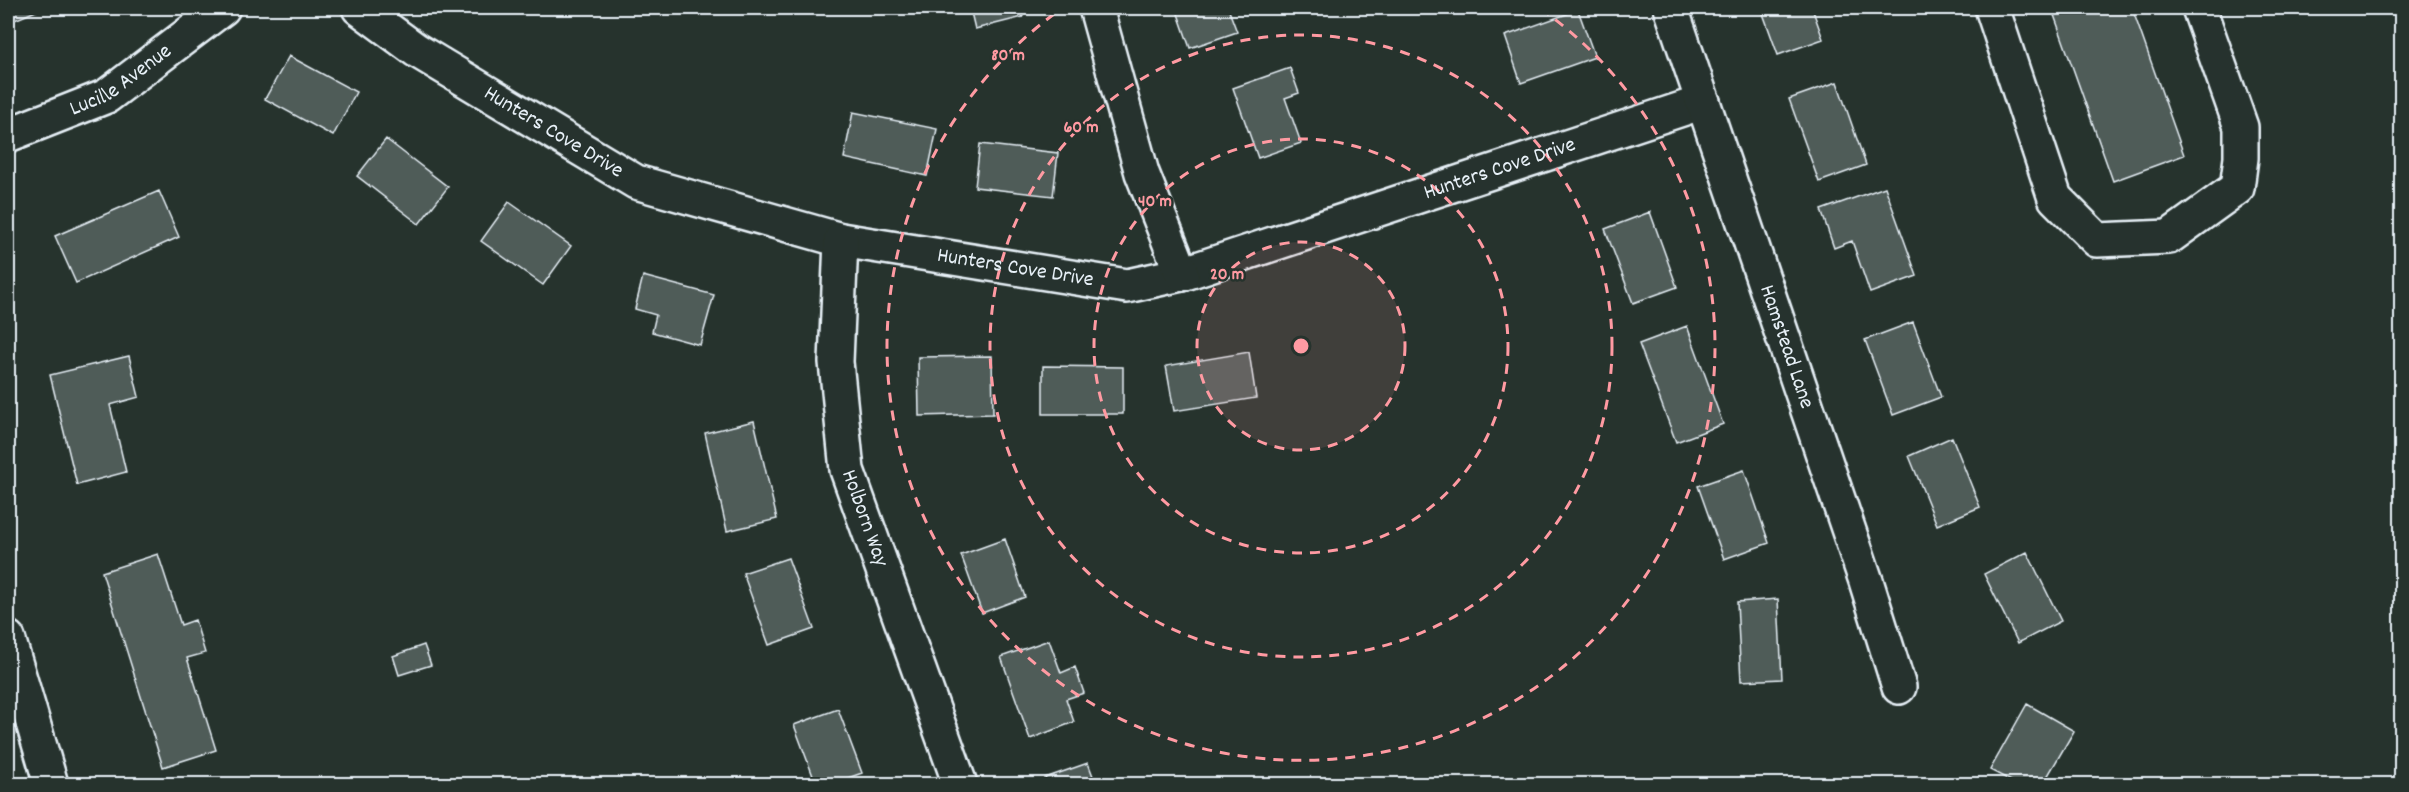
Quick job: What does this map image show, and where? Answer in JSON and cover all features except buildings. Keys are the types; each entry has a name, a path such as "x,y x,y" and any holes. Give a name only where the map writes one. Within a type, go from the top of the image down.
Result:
{"street":[{"name":"Lucille Avenue","path":"8,135 107,96 223,8"},
{"name":"Hunters Cove Drive","path":"359,8 416,50 636,182 841,240 1126,285 1182,274 1703,102"},
{"path":"1096,8 1142,173 1182,274"},
{"name":"Hamstead Lane","path":"1671,8 1866,581 1899,687"},
{"path":"1992,8 2055,198 2097,240 2169,237 2237,188 2241,158 2241,126 2199,8"},
{"name":"Holborn Way","path":"841,240 836,362 847,470 960,784"},
{"path":"8,638 51,784"}]}
